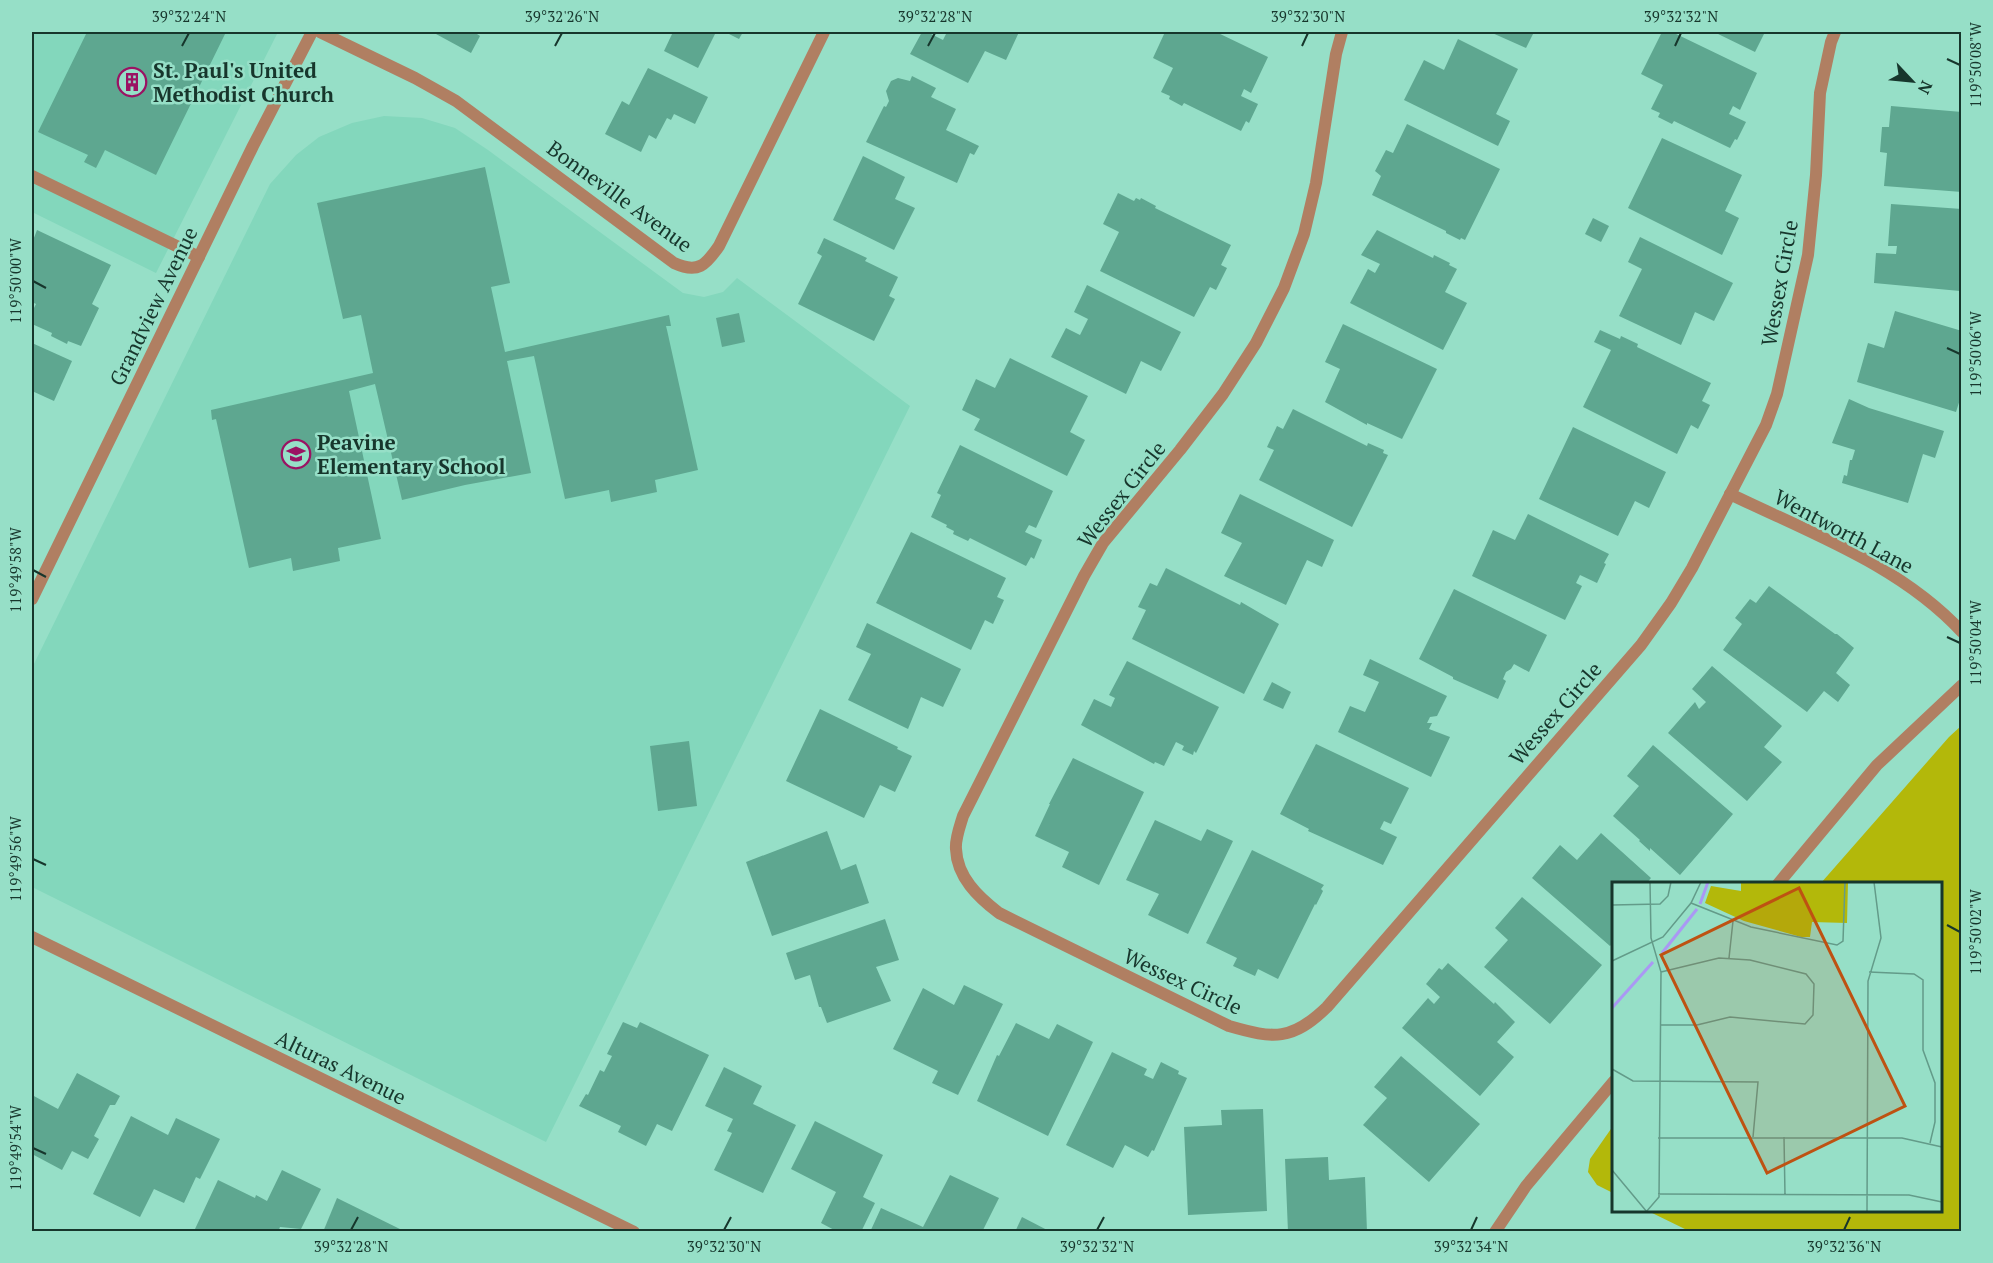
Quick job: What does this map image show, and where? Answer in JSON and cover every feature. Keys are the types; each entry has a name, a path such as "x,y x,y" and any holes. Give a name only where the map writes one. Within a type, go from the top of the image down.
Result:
{"street":[{"name":"Grandview Avenue","path":"32,599 312,32"},
{"name":"Bonneville Avenue","path":"320,32 415,78 456,101 674,263 685,268 698,268 708,262 719,246 824,32"},
{"name":"Wessex Circle","path":"1342,32 1336,54 1316,183 1304,234 1284,288 1256,343 1223,394 1103,543 1084,576 963,816 956,848 961,873 979,898 999,913 1229,1026 1258,1034 1285,1034 1309,1024 1327,1006 1641,645 1671,603 1692,568 1766,424 1777,394 1808,255 1816,175 1820,93 1835,32"},
{"path":"32,176 199,257"},
{"name":"Wentworth Lane","path":"1730,494 1860,557 1901,580 1962,632"},
{"path":"1780,882 1877,765 1962,685"},
{"name":"Alturas Avenue","path":"32,937 634,1232"},
{"path":"1495,1232 1526,1186 1612,1083"}],"shaded area":[{"path":"32,32 278,32 156,273 32,212"},
{"path":"384,116 422,118 455,128 683,293 704,297 723,292 737,278 910,406 546,1142 32,887 32,668 270,184 296,155 319,137 352,123"},
{"path":"1961,726 1961,1231 1689,1231 1650,1212 1942,1212 1942,882 1822,882"},
{"path":"1612,1127 1612,1192 1597,1185 1588,1172 1590,1159"}],"building":[{"name":"St. Paul's United Methodist Church","path":"87,32 226,32 156,175 105,150 96,168 84,162 88,155 38,132"},
{"path":"437,32 478,32 480,36 471,53 436,34"},
{"path":"673,32 716,32 698,68 664,51"},
{"path":"725,32 743,32 739,39"},
{"path":"922,32 943,40 947,32 1019,32 1006,60 985,51 968,83 910,54"},
{"path":"1165,32 1216,32 1268,57 1251,93 1244,89 1241,96 1258,104 1249,123 1246,121 1241,131 1184,103 1182,106 1161,92 1173,68 1153,58"},
{"path":"1490,32 1534,32 1526,48"},
{"path":"1662,32 1672,32 1757,73 1740,110 1733,106 1729,114 1746,122 1730,148 1674,121 1672,124 1658,117 1660,113 1651,109 1663,85 1641,74"},
{"path":"1714,32 1765,32 1755,52"},
{"path":"1458,39 1518,69 1496,114 1510,121 1498,146 1404,100 1424,60 1444,70"},
{"path":"648,68 708,97 695,124 674,114 671,120 667,118 656,139 649,135 641,152 605,134 622,101 629,105"},
{"path":"912,76 936,88 931,97 956,109 946,130 979,146 974,155 970,153 957,183 866,142 884,106 886,107 889,101 886,91 891,81 898,78 910,81"},
{"path":"1891,106 1962,112 1962,192 1884,186 1887,153 1880,152 1882,127 1889,127"},
{"path":"1407,124 1500,169 1465,240 1461,238 1460,240 1372,195 1381,176 1375,171 1386,150 1393,153"},
{"path":"1662,138 1742,175 1725,211 1739,218 1722,255 1628,208"},
{"path":"863,156 905,177 895,199 915,208 894,250 833,220"},
{"path":"485,167 510,283 491,287 505,352 669,315 671,326 666,326 698,470 655,480 657,492 611,502 609,490 565,499 534,356 507,361 531,473 402,500 375,384 349,391 381,539 338,548 340,561 293,571 291,558 249,568 216,419 212,420 211,410 373,373 361,315 343,319 317,203"},
{"path":"1118,193 1134,201 1136,198 1140,200 1141,198 1156,206 1155,208 1231,245 1221,265 1227,268 1216,290 1210,287 1194,317 1100,271 1119,232 1103,224"},
{"path":"1891,204 1962,209 1962,288 1960,291 1874,283 1876,253 1896,254 1897,246 1888,246"},
{"path":"1593,218 1609,226 1601,242 1585,234"},
{"path":"37,230 111,265 92,304 99,308 81,346 68,341 67,344 51,336 52,333 32,324 32,312 36,304 32,302 32,243"},
{"path":"1377,230 1433,258 1434,255 1457,269 1445,292 1467,303 1443,350 1350,303 1368,269 1375,273 1380,264 1361,255"},
{"path":"1640,237 1733,283 1714,321 1695,312 1681,345 1619,316 1642,269 1628,262"},
{"path":"824,238 867,258 865,261 898,277 889,296 895,299 874,341 798,304 822,256 817,253"},
{"path":"1087,285 1181,332 1161,371 1141,361 1126,394 1051,357 1066,328 1080,335 1088,319 1074,312"},
{"path":"1895,311 1962,331 1962,393 1956,412 1857,382 1868,343 1884,348"},
{"path":"739,313 745,342 722,347 716,318"},
{"path":"1343,324 1437,369 1402,439 1367,423 1367,425 1325,402 1340,369 1325,362"},
{"path":"1600,330 1638,344 1637,347 1711,383 1702,401 1710,405 1698,429 1691,425 1677,454 1583,407 1611,350 1594,342"},
{"path":"32,343 72,361 54,401 32,391"},
{"path":"1010,358 1088,396 1070,432 1085,440 1067,476 974,430 980,419 962,410 976,379 995,388"},
{"path":"1849,399 1869,408 1944,431 1935,458 1923,454 1908,503 1842,483 1844,475 1847,476 1850,460 1855,450 1832,443"},
{"path":"1293,409 1367,446 1368,443 1384,450 1383,453 1388,455 1352,527 1259,480 1274,450 1267,447 1277,426 1283,429"},
{"path":"1573,427 1666,472 1649,508 1635,501 1618,536 1539,499"},
{"path":"960,445 1053,491 1036,528 1029,525 1025,532 1042,540 1034,559 1031,557 1026,566 970,538 968,541 953,534 954,531 946,527 947,525 931,517 941,495 937,493"},
{"path":"1240,494 1334,540 1322,567 1307,560 1286,605 1224,576 1242,543 1221,533"},
{"path":"1528,514 1609,554 1597,583 1580,575 1576,583 1582,586 1565,620 1472,576 1493,530 1515,540"},
{"path":"911,532 1006,578 997,597 1004,600 993,624 985,620 971,650 876,603"},
{"path":"1166,568 1240,605 1241,602 1279,624 1244,694 1132,639 1146,610 1138,607 1150,583 1157,586"},
{"path":"1769,586 1854,648 1836,673 1850,685 1838,702 1824,691 1807,712 1723,650 1742,624 1735,618 1750,599 1756,603"},
{"path":"1454,589 1547,635 1529,672 1514,664 1506,672 1503,679 1506,681 1498,699 1453,679 1419,659"},
{"path":"867,623 961,669 943,707 921,697 908,729 848,700 871,654 856,647"},
{"path":"1370,659 1447,696 1437,716 1430,717 1427,723 1432,723 1429,729 1450,737 1431,777 1338,732 1350,706 1365,712 1379,682 1363,675"},
{"path":"1127,661 1219,707 1196,753 1194,751 1193,755 1182,750 1184,746 1176,742 1164,766 1155,762 1154,764 1081,725 1094,699 1111,707 1115,698 1109,695"},
{"path":"1712,666 1782,726 1764,747 1782,762 1747,801 1668,733 1695,702 1699,709 1706,702 1692,689"},
{"path":"1272,682 1291,692 1283,709 1263,700"},
{"path":"820,709 912,756 895,792 880,785 864,818 786,781"},
{"path":"689,741 697,806 658,811 650,746"},
{"path":"1316,744 1409,788 1391,824 1384,821 1380,829 1397,837 1383,865 1308,831 1309,829 1280,814"},
{"path":"1653,745 1733,814 1680,875 1650,848 1650,851 1613,816 1639,786 1627,776"},
{"path":"1073,758 1144,792 1099,885 1062,867 1069,852 1035,836"},
{"path":"1155,820 1201,841 1207,829 1233,841 1188,934 1148,915 1159,894 1126,880"},
{"path":"827,831 841,870 856,864 869,903 772,936 746,862"},
{"path":"1601,833 1651,878 1648,882 1612,882 1612,944 1610,946 1532,878 1560,845 1577,860"},
{"path":"1252,850 1324,885 1278,979 1258,969 1255,976 1233,966 1237,958 1206,943"},
{"path":"1522,897 1602,965 1550,1024 1484,967 1508,940 1495,928"},
{"path":"885,919 899,960 876,967 891,1001 827,1023 819,1007 810,975 795,980 786,953"},
{"path":"1448,963 1515,1022 1497,1042 1514,1057 1480,1096 1402,1028 1428,998 1434,1004 1440,997 1426,984 1439,968 1442,970"},
{"path":"964,985 1003,1004 958,1095 932,1083 938,1071 893,1049 923,988 954,1005"},
{"path":"623,1022 637,1028 640,1022 709,1055 672,1131 657,1124 646,1146 618,1132 621,1126 579,1106 586,1094 588,1095 600,1070 604,1072 612,1056 607,1054"},
{"path":"1016,1023 1049,1039 1057,1024 1093,1042 1048,1136 977,1101 997,1055 999,1056"},
{"path":"1112,1052 1147,1069 1144,1075 1153,1079 1161,1062 1187,1078 1154,1151 1152,1150 1148,1157 1125,1145 1113,1168 1066,1145"},
{"path":"1401,1056 1480,1124 1429,1182 1363,1125 1387,1098 1374,1087"},
{"path":"724,1067 762,1086 753,1104 796,1125 763,1193 714,1170 732,1133 727,1131 733,1119 705,1106"},
{"path":"77,1073 120,1096 115,1105 110,1105 94,1136 99,1139 88,1159 72,1151 62,1170 32,1154 32,1095 58,1109"},
{"path":"1263,1109 1267,1211 1188,1215 1184,1127 1222,1125 1221,1110"},
{"path":"131,1116 168,1135 176,1118 220,1139 200,1179 196,1177 184,1203 154,1189 140,1217 93,1194"},
{"path":"815,1121 883,1155 863,1197 875,1203 861,1232 838,1232 821,1223 836,1192 791,1169"},
{"path":"1328,1157 1329,1180 1365,1177 1367,1232 1288,1232 1285,1159"},
{"path":"282,1170 321,1189 301,1229 280,1227 278,1232 200,1232 195,1229 218,1180 255,1198 256,1195 267,1201"},
{"path":"950,1175 999,1198 982,1232 870,1232 881,1208 923,1227"},
{"path":"337,1198 406,1232 323,1232"},
{"path":"1022,1217 1051,1232 1015,1232"}],"place":[{"name":"St. Paul's United Methodist Church","path":"132,82"},
{"name":"Peavine Elementary School","path":"296,454"}]}
